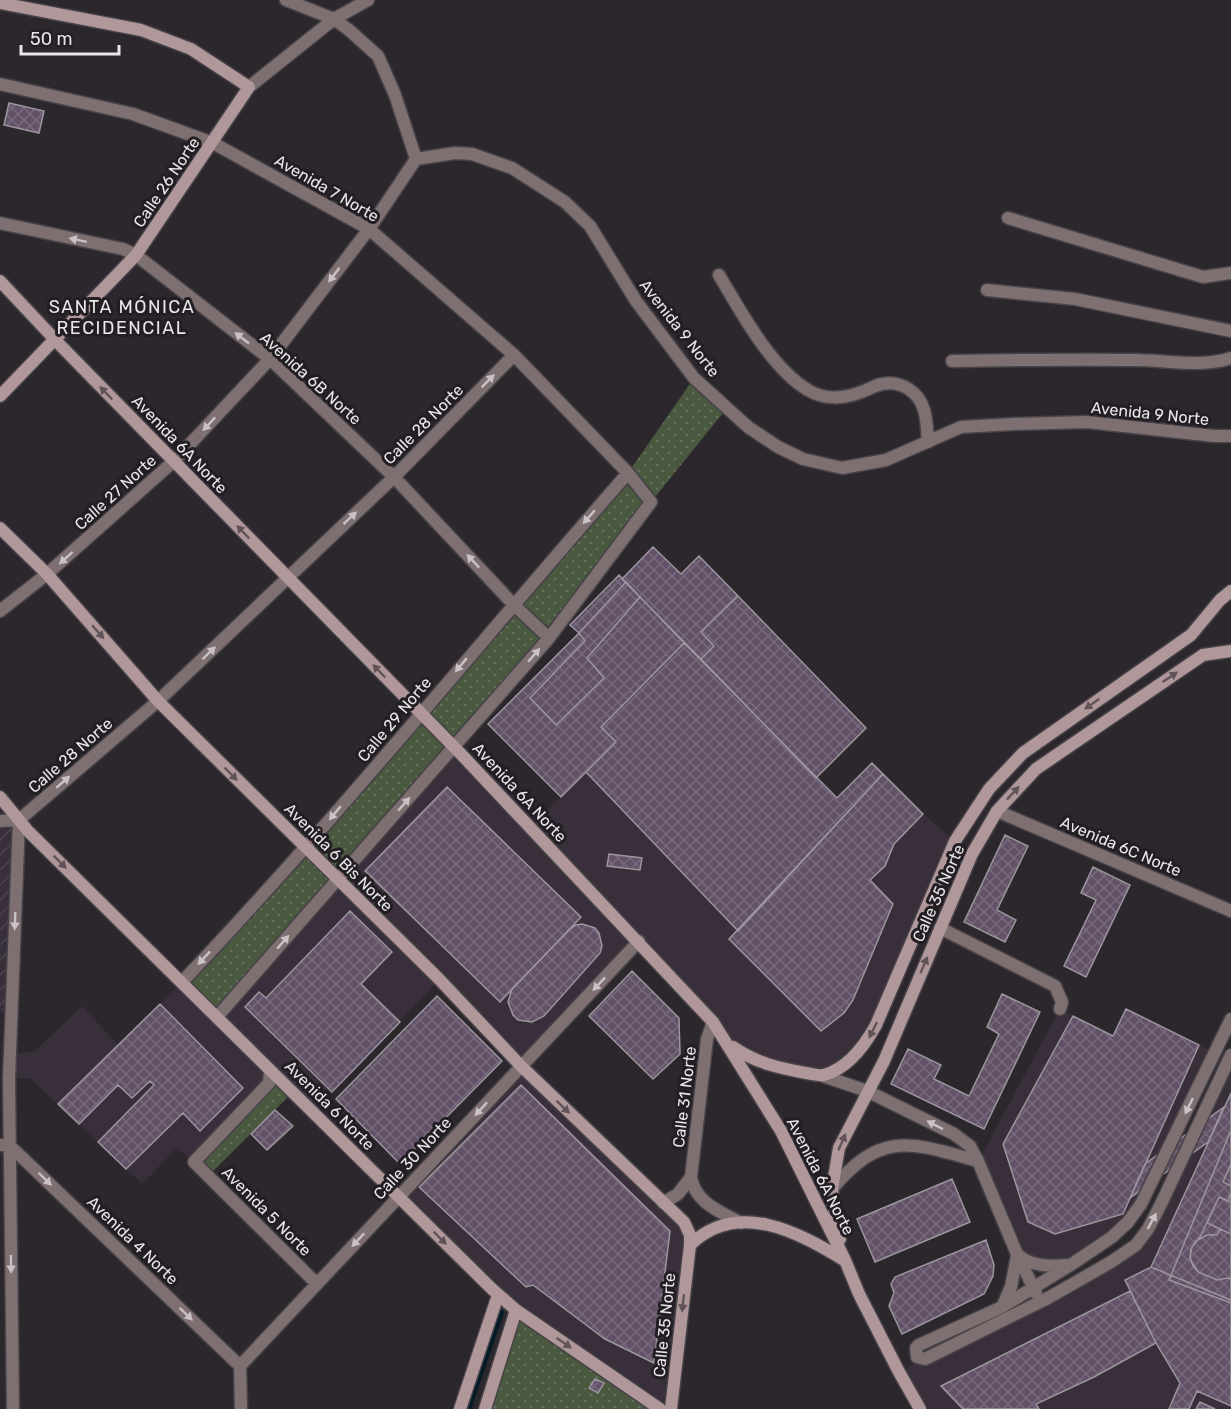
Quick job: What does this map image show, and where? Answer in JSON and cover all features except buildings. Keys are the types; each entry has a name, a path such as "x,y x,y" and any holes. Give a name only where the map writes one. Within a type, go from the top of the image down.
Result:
{"street":[{"path":"286,0 334,19 378,56 395,94 416,159"},
{"name":"Calle 26 Norte","path":"0,396 136,255 249,87 334,19 368,0"},
{"path":"0,3 141,30 191,49 249,87"},
{"name":"Avenida 7 Norte","path":"0,84 133,114 213,142 369,228 514,355 628,473 651,502 549,638"},
{"name":"Avenida 9 Norte","path":"416,159 455,153 472,154 512,168 565,202 590,226 636,301 694,378 748,427 778,447 803,459 842,468 886,460 961,427 1087,422 1231,436"},
{"name":"Calle 27 Norte","path":"0,611 47,574 174,461 270,359 369,228 416,159"},
{"path":"1008,218 1203,277 1231,273"},
{"name":"Avenida 6B Norte","path":"0,223 123,249 136,255 270,359 394,477 513,604 549,638"},
{"path":"719,276 751,330 776,361 808,390 824,397 842,397 879,384 903,385 911,389 925,410 928,442"},
{"name":"Avenida 6A Norte","path":"0,281 54,340 454,747 713,1022 781,1131 845,1260 859,1294 916,1406"},
{"path":"987,290 1075,299 1231,331"},
{"name":"Calle 28 Norte","path":"18,820 158,701 394,477 514,355"},
{"path":"952,361 1192,362 1231,358"},
{"name":"Calle 29 Norte","path":"182,982 306,848 420,712 628,473"},
{"name":"Avenida 6 Bis Norte","path":"0,528 47,574 158,701 439,979 521,1066 684,1222 690,1235 690,1245"},
{"name":"Calle 35 Norte","path":"823,1076 849,1061 868,1039 955,841 988,789 1023,753 1191,635 1220,600 1231,591"},
{"path":"217,1017 549,638"},
{"name":"Calle 35 Norte","path":"845,1260 835,1216 832,1189 838,1148 884,1061 972,854 997,811 1036,769 1203,655 1231,651"},
{"name":"Avenida 6 Norte","path":"0,797 18,820 498,1295 516,1310 660,1409"},
{"name":"Avenida 6C Norte","path":"997,811 1231,911"},
{"path":"0,821 18,820 6,1012 9,1079 5,1145 6,1332 13,1409"},
{"path":"940,928 1055,986 1062,1002 1060,1009"},
{"name":"Calle 30 Norte","path":"240,1366 639,941"},
{"path":"1231,1019 1141,1204 1128,1222 1072,1264 1002,1307 919,1345 915,1353 916,1357 925,1359 1040,1302 1111,1262 1136,1245 1148,1229 1231,1054"},
{"name":"Calle 31 Norte","path":"691,1177 707,1039 713,1022"},
{"path":"729,1045 748,1058 769,1066 823,1076 867,1091 962,1139 970,1146 978,1161 1040,1302"},
{"path":"270,1070 269,1083 284,1083"},
{"name":"Avenida 5 Norte","path":"269,1083 194,1162 317,1284"},
{"name":"Avenida 4 Norte","path":"5,1145 240,1366"},
{"path":"832,1189 846,1172 866,1156 885,1148 907,1145 927,1147 978,1161"},
{"path":"663,1203 678,1194 691,1177"},
{"path":"691,1177 693,1188 701,1199 741,1223"},
{"path":"690,1245 710,1231 741,1223 765,1224 788,1230 845,1260"},
{"name":"Calle 35 Norte","path":"672,1409 690,1245"},
{"path":"1017,1254 1023,1260 1037,1264 1054,1266 1072,1264"},
{"path":"1002,1307 1011,1287 1017,1254"},
{"path":"460,1409 498,1295"},
{"path":"485,1409 516,1310"},
{"path":"240,1366 242,1409"}],"shaded area":[{"path":"684,643 837,798 872,763 923,814 955,841 868,1039 823,1076 769,1066 729,1045 639,942 522,1066 687,1228 671,1409 660,1409 516,1310 399,1197 521,1066 439,980 313,1112 284,1084 194,1162 177,1148 142,1184 30,1078 9,1079 11,1053 34,1052 82,1006 119,1046 182,982 454,747 531,826 616,742 601,727"},
{"path":"19,820 12,1012 0,1012 0,821"},
{"path":"1060,1009 1113,1036 1126,1009 1215,1053 1141,1204 1072,1264 1024,1260 978,1162"},
{"path":"1231,1055 1231,1409 920,1409 899,1372 1136,1245"}],"green space":[{"path":"694,378 727,408 651,502 549,638 217,1017 182,982 628,473"},
{"path":"269,1083 284,1084 293,1092 208,1176 194,1162"},
{"path":"516,1310 660,1409 485,1409"}],"waterway":[{"path":"469,1409 502,1312"}],"district":[{"name":"SANTA MÓNICA RECIDENCIAL","path":"122,317"}]}
